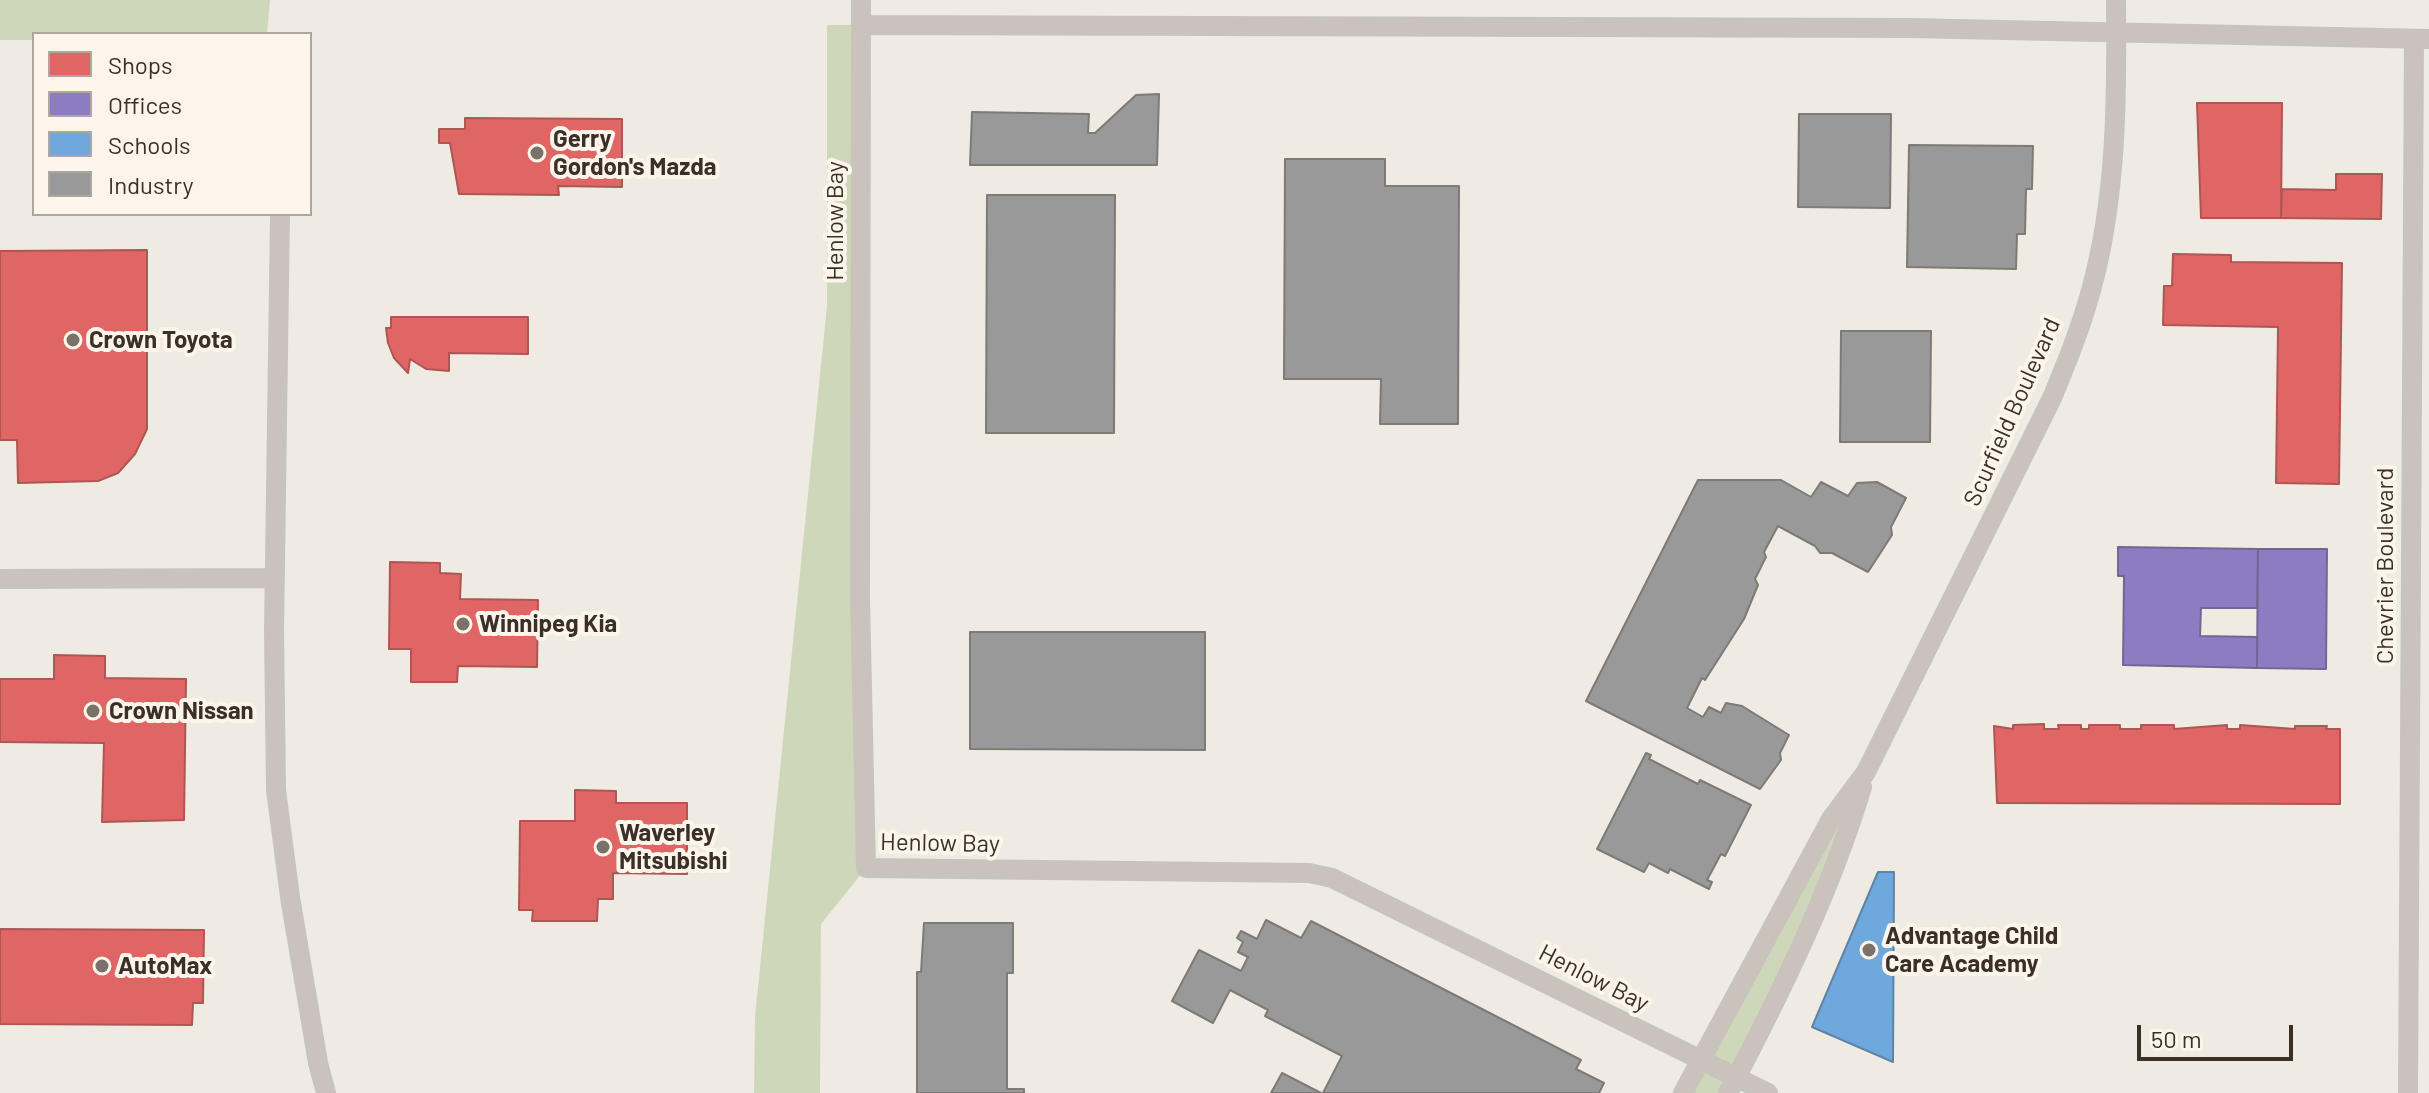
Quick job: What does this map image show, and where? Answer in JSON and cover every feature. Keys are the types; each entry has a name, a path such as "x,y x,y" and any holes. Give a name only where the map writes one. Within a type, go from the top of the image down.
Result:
{"street":[{"name":"Henlow Bay","path":"861,0 860,598 866,868 1309,873 1332,878 1701,1059 1732,1085 1768,1093"},
{"name":"Scurfield Boulevard","path":"1732,1085 1818,907 1846,840 1866,772 2052,398 2090,294 2111,189 2116,0"},
{"path":"861,25 1909,28 2422,39"},
{"name":"Chevrier Boulevard","path":"2408,1093 2422,39"},
{"path":"280,216 275,578 276,790 292,912 326,1093"},
{"path":"0,579 275,578"},
{"name":"Scurfield Boulevard","path":"1683,1093 1831,819 1866,772"}],"green space":[{"path":"0,0 270,0 267,32 32,32 32,40 0,40"},
{"path":"827,25 861,25 866,868 821,924 820,1093 754,1093 755,1017 827,306"},
{"path":"1866,772 1728,1093 1683,1093"}],"building: Shops":[{"path":"2197,103 2282,103 2281,218 2201,218"},
{"name":"Gerry Gordon's Mazda","path":"465,118 622,119 622,187 558,186 559,195 459,194 450,143 439,143 439,129 465,129"},
{"path":"2336,174 2382,174 2381,219 2281,218 2282,189 2336,190"},
{"name":"Crown Toyota","path":"147,250 147,429 135,454 118,473 98,481 18,483 17,440 0,440 0,251"},
{"path":"2173,254 2231,255 2231,262 2342,263 2339,484 2276,483 2278,327 2163,325 2164,286 2172,286"},
{"path":"391,317 528,317 528,354 449,353 449,371 426,369 410,359 408,373 394,358 388,343 386,328 391,328"},
{"name":"Winnipeg Kia","path":"390,562 440,563 440,573 461,574 460,599 538,600 537,667 458,666 457,682 411,682 411,649 389,649"},
{"name":"Crown Nissan","path":"54,655 105,656 105,678 186,679 184,820 102,822 104,743 0,742 0,679 54,679"},
{"path":"2044,724 2044,729 2059,729 2058,725 2081,725 2081,729 2089,729 2089,725 2120,725 2120,729 2141,729 2141,725 2174,725 2174,729 2227,725 2227,729 2240,729 2240,725 2295,729 2295,726 2327,726 2326,729 2340,729 2340,804 1997,803 1994,726 2013,729 2013,725"},
{"name":"Waverley Mitsubishi","path":"575,790 616,791 616,803 687,803 687,874 613,873 613,899 598,899 597,921 532,921 533,910 519,910 520,821 575,821"},
{"name":"AutoMax","path":"0,929 204,930 203,1003 193,1003 192,1025 0,1024"}],"building: Offices":[{"path":"2118,547 2258,549 2257,608 2201,608 2200,636 2257,637 2257,668 2123,665 2124,576 2118,576"},
{"path":"2258,549 2327,549 2326,669 2257,668"}],"building: Schools":[{"name":"Advantage Child Care Academy","path":"1878,872 1894,872 1893,1062 1812,1027"}],"building: Industry":[{"path":"1159,94 1157,165 970,165 972,112 1089,114 1088,133 1095,133 1136,95"},
{"path":"1799,114 1891,114 1890,208 1798,207"},
{"path":"1909,145 2033,146 2032,189 2026,189 2025,234 2017,234 2016,269 1907,267"},
{"path":"1285,159 1385,159 1385,186 1459,186 1458,424 1380,424 1381,379 1284,379"},
{"path":"987,195 1115,195 1114,433 986,433"},
{"path":"1841,331 1931,331 1930,442 1840,442"},
{"path":"1698,480 1781,480 1811,497 1821,482 1848,496 1857,483 1877,482 1906,498 1891,527 1892,535 1868,572 1832,553 1820,553 1815,546 1778,526 1764,552 1766,557 1755,579 1758,585 1744,619 1705,680 1702,678 1687,708 1703,717 1709,707 1721,713 1726,703 1742,706 1789,735 1780,753 1781,760 1760,789 1586,701"},
{"path":"970,632 1205,632 1205,750 970,749"},
{"path":"1646,753 1651,755 1649,759 1698,784 1700,780 1751,805 1725,856 1721,854 1707,880 1712,882 1709,889 1670,869 1668,873 1649,863 1644,872 1597,849"},
{"path":"1266,920 1301,938 1311,921 1581,1060 1576,1069 1604,1083 1599,1093 1323,1093 1342,1056 1265,1016 1268,1010 1230,990 1213,1023 1172,1001 1199,950 1241,971 1248,957 1238,952 1243,942 1237,938 1241,931 1257,939"},
{"path":"924,923 1013,923 1013,973 1007,973 1007,1089 1024,1089 1024,1093 917,1093 917,972 921,972"},
{"path":"1282,1073 1321,1093 1271,1093"}],"place":[{"name":"Gerry Gordon's Mazda","path":"537,153"},
{"name":"Crown Toyota","path":"73,340"},
{"name":"Winnipeg Kia","path":"463,624"},
{"name":"Crown Nissan","path":"93,711"},
{"name":"Waverley Mitsubishi","path":"603,847"},
{"name":"Advantage Child Care Academy","path":"1869,950"},
{"name":"AutoMax","path":"102,966"}]}
